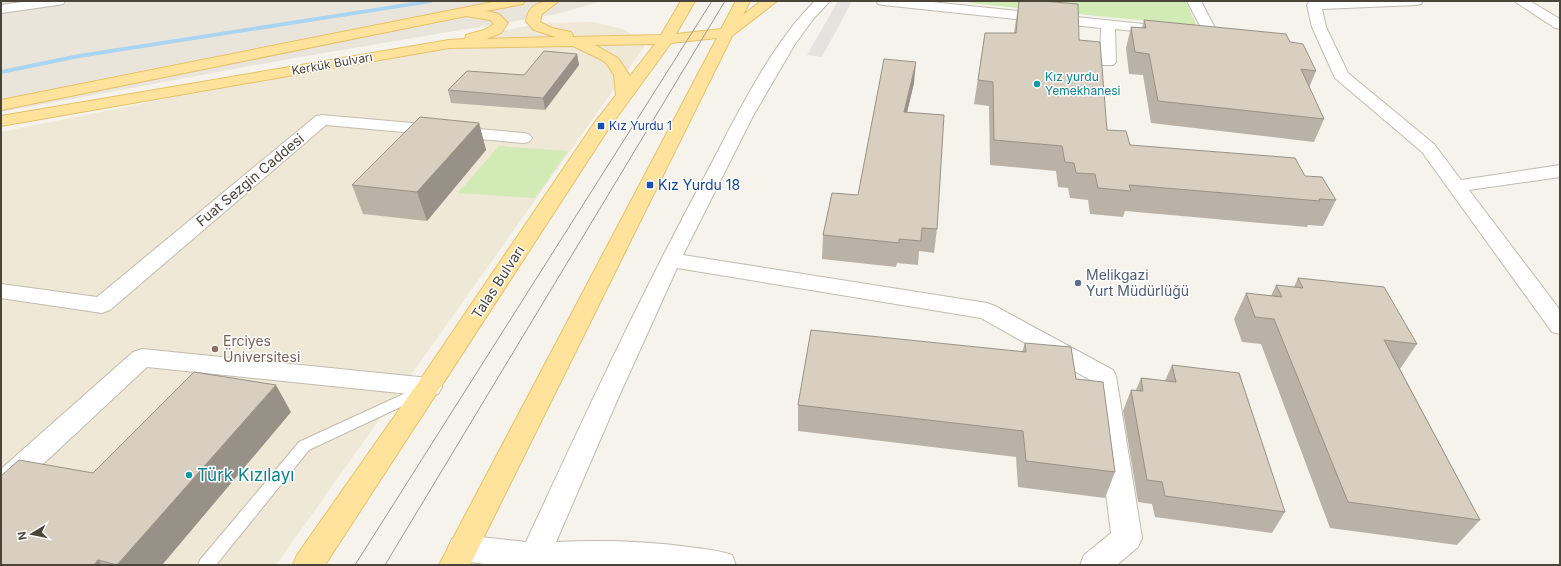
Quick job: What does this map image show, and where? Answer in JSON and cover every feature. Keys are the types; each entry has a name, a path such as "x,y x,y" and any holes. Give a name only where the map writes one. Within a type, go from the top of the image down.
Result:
{"main road":[{"name":"Kerkük Bulvarı","path":"1,104 518,1"},
{"path":"552,1 535,14 533,17 534,24 544,30 590,40"},
{"name":"Talas Bulvarı","path":"308,565 429,386 601,126 666,39 688,1"},
{"path":"459,556 744,1"},
{"path":"727,33 770,1"},
{"path":"448,44 492,32 500,26 501,23 494,17 459,12"},
{"name":"Kerkük Bulvarı","path":"1,121 448,44 666,39 727,33"},
{"path":"566,41 592,48 612,61 624,77 624,95"}],"street":[{"path":"1,3 17,1"},
{"path":"1,10 58,1"},
{"path":"535,557 607,394 670,260 745,116 788,43 809,15 823,1"},
{"path":"883,1 1211,34 1194,1"},
{"path":"942,7 968,1"},
{"path":"1416,1 1314,5 1319,27 1342,75 1428,148 1560,326"},
{"path":"1521,1 1560,25"},
{"path":"992,28 996,12"},
{"path":"1108,24 1108,62"},
{"name":"Fuat Sezgin Caddesi","path":"1,291 102,305 322,120 523,138"},
{"path":"1457,186 1560,171"},
{"path":"670,260 987,311 1104,376 1128,538 1095,565"},
{"path":"1,486 142,358 429,386"},
{"path":"459,556 535,557 721,565"}],"lane":[{"path":"206,565 304,446 429,386"}],"shaded area":[{"path":"1,1 602,1 557,14 300,57 1,112"},
{"path":"838,1 852,1 822,57 807,55"},
{"name":"Erciyes Üniversitesi","path":"592,22 623,29 646,44 276,565 1,565 1,132 541,23"}],"green space":[{"path":"979,1 1186,1 1197,26 969,3"},
{"path":"499,146 568,151 535,198 458,193"}],"building":[{"path":"1019,1 1078,4 1079,40 1100,42 1107,130 1126,131 1130,145 1295,158 1305,176 1322,177 1336,200 1319,199 1320,201 1129,185 1131,191 1098,188 1095,174 1076,173 1074,163 1065,162 1062,146 994,140 993,82 978,80 985,33 1016,33"},
{"path":"1144,20 1286,34 1290,42 1303,44 1316,71 1301,69 1324,119 1158,101 1149,54 1135,52 1131,27 1146,28"},
{"path":"544,51 577,54 543,98 448,90 467,71 524,75"},
{"path":"884,59 916,62 904,112 944,115 937,229 922,228 921,241 899,239 899,243 823,235 832,193 858,195"},
{"path":"420,117 479,123 417,192 352,185"},
{"path":"1298,278 1384,287 1417,344 1384,340 1480,520 1348,502 1274,319 1255,317 1246,293 1282,297 1276,285 1303,288"},
{"path":"811,330 1026,352 1025,343 1071,347 1076,379 1103,382 1115,472 1026,461 1023,431 798,405"},
{"path":"1172,365 1239,373 1285,512 1165,496 1162,482 1147,480 1131,390 1143,391 1141,378 1176,382"},
{"path":"194,372 276,385 117,565 98,560 94,565 1,565 1,476 19,460 93,473"}],"waterway":[{"path":"1,72 79,56 431,1"}],"tram line":[{"path":"355,565 712,1"},
{"path":"385,565 725,1"}],"place":[{"name":"Kız yurdu Yemekhanesi","path":"1037,84"},
{"name":"Kız Yurdu 1","path":"601,126"},
{"name":"Kız Yurdu 18","path":"650,185"},
{"name":"Melikgazi Yurt Müdürlüğü","path":"1078,283"},
{"name":"Erciyes Üniversitesi","path":"215,349"},
{"name":"Türk Kızılayı","path":"189,475"}]}
